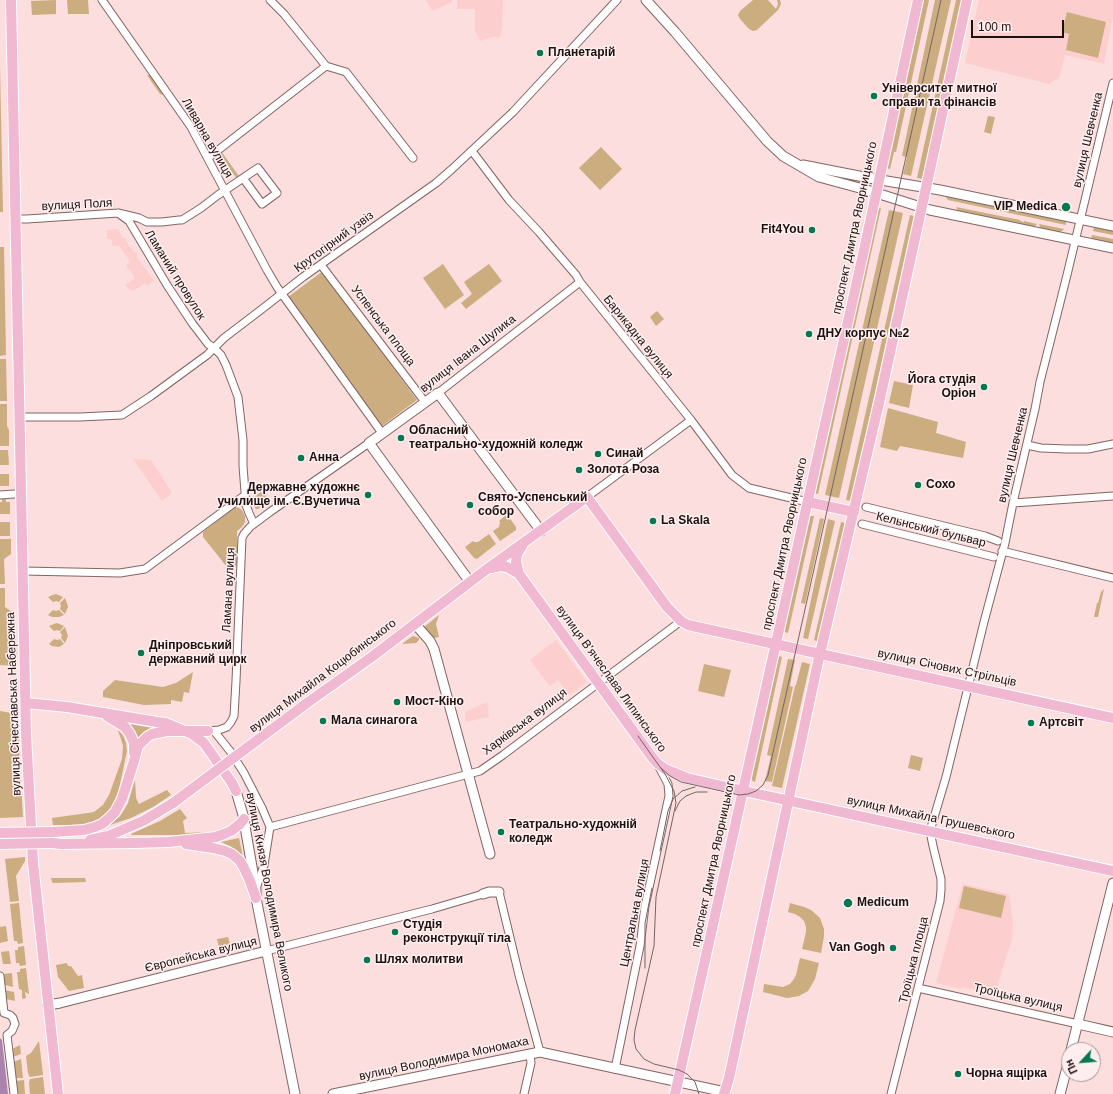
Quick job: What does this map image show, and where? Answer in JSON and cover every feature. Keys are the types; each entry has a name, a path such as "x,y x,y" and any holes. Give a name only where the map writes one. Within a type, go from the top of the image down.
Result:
{"main road":[{"name":"вулиця Січеславська Набережна","path":"11,0 26,734 32,853 58,1094"},
{"name":"проспект Дмитра Яворницького","path":"675,1094 808,502 918,0"},
{"path":"725,1093 788,800 873,432 967,0"},
{"path":"587,497 667,607 681,621 688,625 776,644"},
{"name":"вулиця Михайла Коцюбинського","path":"129,827 173,803 487,569 587,497"},
{"path":"808,502 854,512"},
{"name":"вулиця Вʼячеслава Липинського","path":"519,574 516,562 517,554 525,543"},
{"name":"вулиця Вʼячеслава Липинського","path":"487,569 507,566 519,574 657,763 666,769 687,778 743,791"},
{"name":"вулиця Січових Стрільців","path":"776,644 1113,718"},
{"name":"вулиця Князя Володимира Великого","path":"26,703 67,707 166,724 192,734 204,743 236,791"},
{"path":"100,712 125,727 134,743 134,760"},
{"path":"0,833 84,830 102,824 115,812 122,799 138,746 144,740 152,734 167,731 211,731"},
{"path":"204,743 204,734 211,731"},
{"name":"вулиця Михайла Грушевського","path":"743,791 1113,871"},
{"path":"52,843 168,842 216,837 231,831 244,819"},
{"path":"52,832 92,833 129,827"},
{"path":"0,844 52,843 92,840 108,836 129,827"},
{"path":"168,842 213,848 232,854 240,861 256,894"}],"street":[{"name":"Ливарна вулиця","path":"102,0 191,127 267,270 282,294"},
{"path":"270,0 284,14 326,66 346,72 413,158"},
{"name":"Крутогірний узвіз","path":"20,417 122,415 151,396 282,294 436,183 510,114 617,0"},
{"path":"646,0 716,79 757,129 783,156 819,177 930,210 1113,248"},
{"path":"208,158 326,66"},
{"name":"вулиця Шевченка","path":"930,831 946,777 1005,543 1040,382 1113,83"},
{"name":"Барикадна вулиця","path":"472,151 509,200 576,275 580,282 691,420 732,475 749,488 808,502"},
{"path":"794,163 1113,226"},
{"name":"вулиця Поля","path":"16,219 118,213 139,218 147,222 182,220 201,208 243,178 258,168 277,193 262,204 243,178"},
{"name":"Ламаний провулок","path":"118,213 129,221 192,324 208,344 214,348"},
{"name":"Успенська площа","path":"321,265 425,402"},
{"name":"вулиця Івана Шулика","path":"369,442 438,393 580,282"},
{"path":"282,294 382,433"},
{"path":"214,348 221,355 226,365 238,397 243,440 246,505 254,524"},
{"path":"438,393 541,531"},
{"path":"587,497 691,420"},
{"path":"369,442 470,582"},
{"name":"Ламана вулиця","path":"211,731 227,727 234,716 242,538 246,531 254,524 369,442"},
{"path":"1027,445 1066,450 1088,449 1113,444"},
{"path":"0,495 14,494"},
{"path":"23,571 120,573 146,569 245,495"},
{"path":"1013,504 1113,496"},
{"name":"Кельнський бульвар","path":"866,507 985,536 998,541"},
{"name":"Кельнський бульвар","path":"862,524 994,557"},
{"path":"1002,551 1113,578"},
{"name":"Харківська вулиця","path":"270,827 480,771 681,621"},
{"path":"415,624 430,641 434,649 490,854"},
{"path":"211,731 230,751 244,773 270,827 264,865 256,894"},
{"name":"Центральна вулиця","path":"615,1069 640,946 645,906 670,796 666,779 657,763"},
{"name":"вулиця Князя Володимира Великого","path":"236,791 244,819 266,950 295,1094"},
{"name":"Троїцька площа","path":"891,1094 942,890 941,879 930,831"},
{"path":"1073,1042 1113,883"},
{"name":"Європейська вулиця","path":"48,1005 60,1004 266,950 425,911 489,892 499,892"},
{"path":"499,892 515,960 540,1052"},
{"path":"0,976 4,1013 10,1015 15,1022 14,1028 7,1035 14,1094"},
{"name":"Троїцька вулиця","path":"918,988 1113,1032"},
{"name":"вулиця Володимира Мономаха","path":"333,1094 540,1052 725,1093"},
{"path":"524,1094 531,1063 530,1054"},
{"path":"1060,1094 1063,1082"}],"shaded area":[{"path":"56,0 56,14 32,15 31,1"},
{"path":"67,0 88,0 89,14 68,14"},
{"path":"426,0 452,0 452,2 432,11"},
{"path":"457,0 503,0 502,28 500,38 493,37 481,41 475,31 475,9 457,9"},
{"path":"753,0 768,0 776,9 778,4 777,0 780,0 781,4 778,10 757,30 753,31 749,29 738,15 740,11"},
{"path":"923,0 929,0 896,152 894,152 890,169 886,168"},
{"path":"935,0 951,0 911,176 903,174 907,157 902,156"},
{"path":"956,0 962,0 923,179 917,178"},
{"path":"979,0 1113,0 1113,16 1104,64 1065,55 1059,79 1049,84 965,63"},
{"path":"1067,12 1106,22 1098,58 1066,50 1069,34 1062,32"},
{"path":"0,66 3,212 0,212"},
{"path":"147,75 152,75 165,94 164,95 160,94"},
{"path":"988,116 995,117 991,134 984,132"},
{"path":"601,147 622,169 600,190 579,168"},
{"path":"221,151 241,179 238,180 220,156"},
{"path":"945,196 1066,221 1066,225 948,200"},
{"path":"877,207 881,208 818,494 814,493"},
{"path":"956,207 1037,224 1034,227 979,216 969,212 958,211"},
{"path":"889,210 903,213 839,498 825,495"},
{"path":"910,215 914,216 851,501 846,500"},
{"path":"1039,224 1064,229 1060,233 1041,229"},
{"path":"1094,227 1113,231 1113,235 1093,231"},
{"path":"118,229 123,238 126,238 126,241 134,252 137,253 137,257 154,281 147,286 145,283 135,290 130,290 125,285 135,278 126,265 129,263 129,260 119,246 113,246 111,239 107,239 107,230"},
{"path":"1092,235 1113,239 1113,243 1091,239"},
{"path":"0,247 4,247 6,355 0,356"},
{"path":"443,264 464,295 445,309 423,278"},
{"path":"489,264 502,281 466,309 461,303 472,294 464,282"},
{"path":"323,271 417,400 382,426 288,297"},
{"path":"657,311 664,319 656,326 650,317"},
{"path":"0,359 6,359 7,401 0,401"},
{"path":"894,381 913,385 909,408 889,403"},
{"path":"0,404 7,404 9,446 0,446"},
{"path":"888,408 938,422 936,433 966,442 963,458 900,446 897,451 880,447"},
{"path":"0,450 8,450 9,465 0,465"},
{"path":"133,459 151,460 172,493 162,501"},
{"path":"0,474 9,474 9,486 0,486"},
{"path":"262,491 265,491 266,493 267,503 256,509 254,497"},
{"path":"2,499 6,499 6,502 10,502 10,514 0,514 0,502 2,502"},
{"path":"234,507 242,510 245,516 245,522 237,531 237,564 231,572 203,537 203,532"},
{"path":"505,516 508,516 516,527 516,530 500,541 493,531 499,527 499,521"},
{"path":"810,516 814,516 788,633 784,632"},
{"path":"820,518 824,519 805,604 801,603"},
{"path":"828,519 835,521 808,639 803,638"},
{"path":"0,522 10,522 10,536 0,536"},
{"path":"841,522 845,523 819,642 814,640"},
{"path":"489,534 496,544 477,559 474,558 465,547 473,541 478,542"},
{"path":"0,539 11,539 11,554 4,559 5,584 0,584"},
{"path":"0,588 5,588 5,607 15,614 17,666 0,665"},
{"path":"1104,589 1098,617 1094,617 1097,603 1101,592"},
{"path":"56,594 63,597 59,602 53,602 48,597 53,595"},
{"path":"65,598 68,607 65,614 60,609 60,603"},
{"path":"53,610 59,610 64,615 52,617 48,615"},
{"path":"439,615 436,624 439,637 434,638 424,627"},
{"path":"57,623 64,626 60,631 54,631 49,626 54,624"},
{"path":"65,627 68,636 65,643 61,638 62,635 60,632"},
{"path":"413,636 419,638 416,643 403,644 403,643"},
{"path":"54,639 60,639 64,644 59,647 52,646 49,644"},
{"path":"556,640 587,682 569,695 558,680 550,686 530,660"},
{"path":"226,655 229,657 227,666 218,664 218,661"},
{"path":"778,656 782,657 755,782 751,780"},
{"path":"788,659 795,660 790,686 793,687 772,782 765,781 771,756 767,755"},
{"path":"802,662 810,664 782,788 772,786 795,686"},
{"path":"704,664 731,670 724,697 698,691"},
{"path":"193,672 189,693 184,692 182,702 171,700 171,704 144,705 103,697 103,691 115,680 163,687 176,683"},
{"path":"487,702 489,717 466,722 465,712"},
{"path":"0,711 17,714 23,817 0,818"},
{"path":"123,723 153,728 143,735 135,744"},
{"path":"118,731 123,735 127,751 119,789 110,810 100,819 87,824 53,825 52,818 94,812 103,805 109,795 122,759 123,746"},
{"path":"911,755 923,758 920,771 908,768"},
{"path":"135,780 136,798 139,804 167,790 171,795 153,807 131,818 110,825 120,816 128,803"},
{"path":"180,809 187,818 183,821 185,833 208,832 204,834 187,835 131,834 160,821"},
{"path":"239,838 243,857 230,846 221,842"},
{"path":"25,857 25,861 16,876 19,901 10,902 5,859"},
{"path":"51,878 85,878 86,882 53,883"},
{"path":"963,884 1009,894 1013,922 1012,939 995,993 962,987 962,989 936,983"},
{"path":"964,886 1006,896 1001,918 959,908"},
{"path":"19,903 23,943 18,944 17,941 14,941 10,904"},
{"path":"790,903 811,910 820,918 824,929 821,953 802,949 806,927 804,921 800,917 788,912"},
{"path":"6,926 8,941 0,943 0,927"},
{"path":"228,937 230,944 219,947 217,939"},
{"path":"24,946 26,965 20,966 19,963 16,963 15,950 18,950 18,947"},
{"path":"9,951 11,964 3,964 1,952"},
{"path":"800,958 819,963 815,979 808,991 799,996 787,998 763,992 764,984 783,987 790,984 796,975"},
{"path":"67,963 78,976 82,975 84,988 69,991 58,977 56,965"},
{"path":"26,968 29,994 25,992 26,998 23,999 22,990 19,989 17,972 20,972 20,969"},
{"path":"12,973 13,987 5,985 4,974"},
{"path":"5,990 14,992 15,1001 6,999"},
{"path":"0,1038 2,1040 8,1094 0,1094"},
{"path":"39,1041 43,1075 30,1077 28,1073 26,1056 31,1053"},
{"path":"20,1045 21,1054 13,1057 12,1049"},
{"path":"21,1059 23,1078 15,1078 13,1062"},
{"path":"43,1077 45,1094 30,1094 30,1079"},
{"path":"24,1080 25,1094 17,1094 15,1081"}],"tram line":[{"path":"661,768 670,776 681,782 739,795 756,791 763,785 768,775 941,0"},
{"path":"638,736 665,774 674,791 676,803 656,897 654,946 634,1040 636,1049 644,1059 654,1064 679,1070 687,1074 695,1082 699,1094"},
{"path":"660,851 668,811 673,799 682,791 695,787"},
{"path":"675,811 680,801 686,796 696,792 707,792"},
{"path":"645,968 645,923 652,888"}],"place":[{"name":"Планетарій","path":"540,53"},
{"name":"Університет митної справи та фінансів","path":"874,96"},
{"name":"VIP Medica","path":"1066,207"},
{"name":"Fit4You","path":"812,230"},
{"name":"ДНУ корпус №2","path":"809,334"},
{"name":"Йога студія Оріон","path":"984,387"},
{"name":"Обласний театрально-художній коледж","path":"401,438"},
{"name":"Синай","path":"598,454"},
{"name":"Анна","path":"301,458"},
{"name":"Золота Роза","path":"579,470"},
{"name":"Сохо","path":"918,485"},
{"name":"Державне художнє училище ім. Є.Вучетича","path":"368,495"},
{"name":"Свято-Успенський собор","path":"470,505"},
{"name":"La Skala","path":"653,521"},
{"name":"Дніпровський державний цирк","path":"141,653"},
{"name":"Мост-Кіно","path":"397,702"},
{"name":"Мала синагога","path":"323,721"},
{"name":"Артсвіт","path":"1031,723"},
{"name":"Театрально-художній коледж","path":"501,832"},
{"name":"Medicum","path":"848,903"},
{"name":"Студія реконструкції тіла","path":"395,932"},
{"name":"Van Gogh","path":"893,948"},
{"name":"Шлях молитви","path":"367,960"},
{"name":"Чорна ящірка","path":"958,1074"}]}
